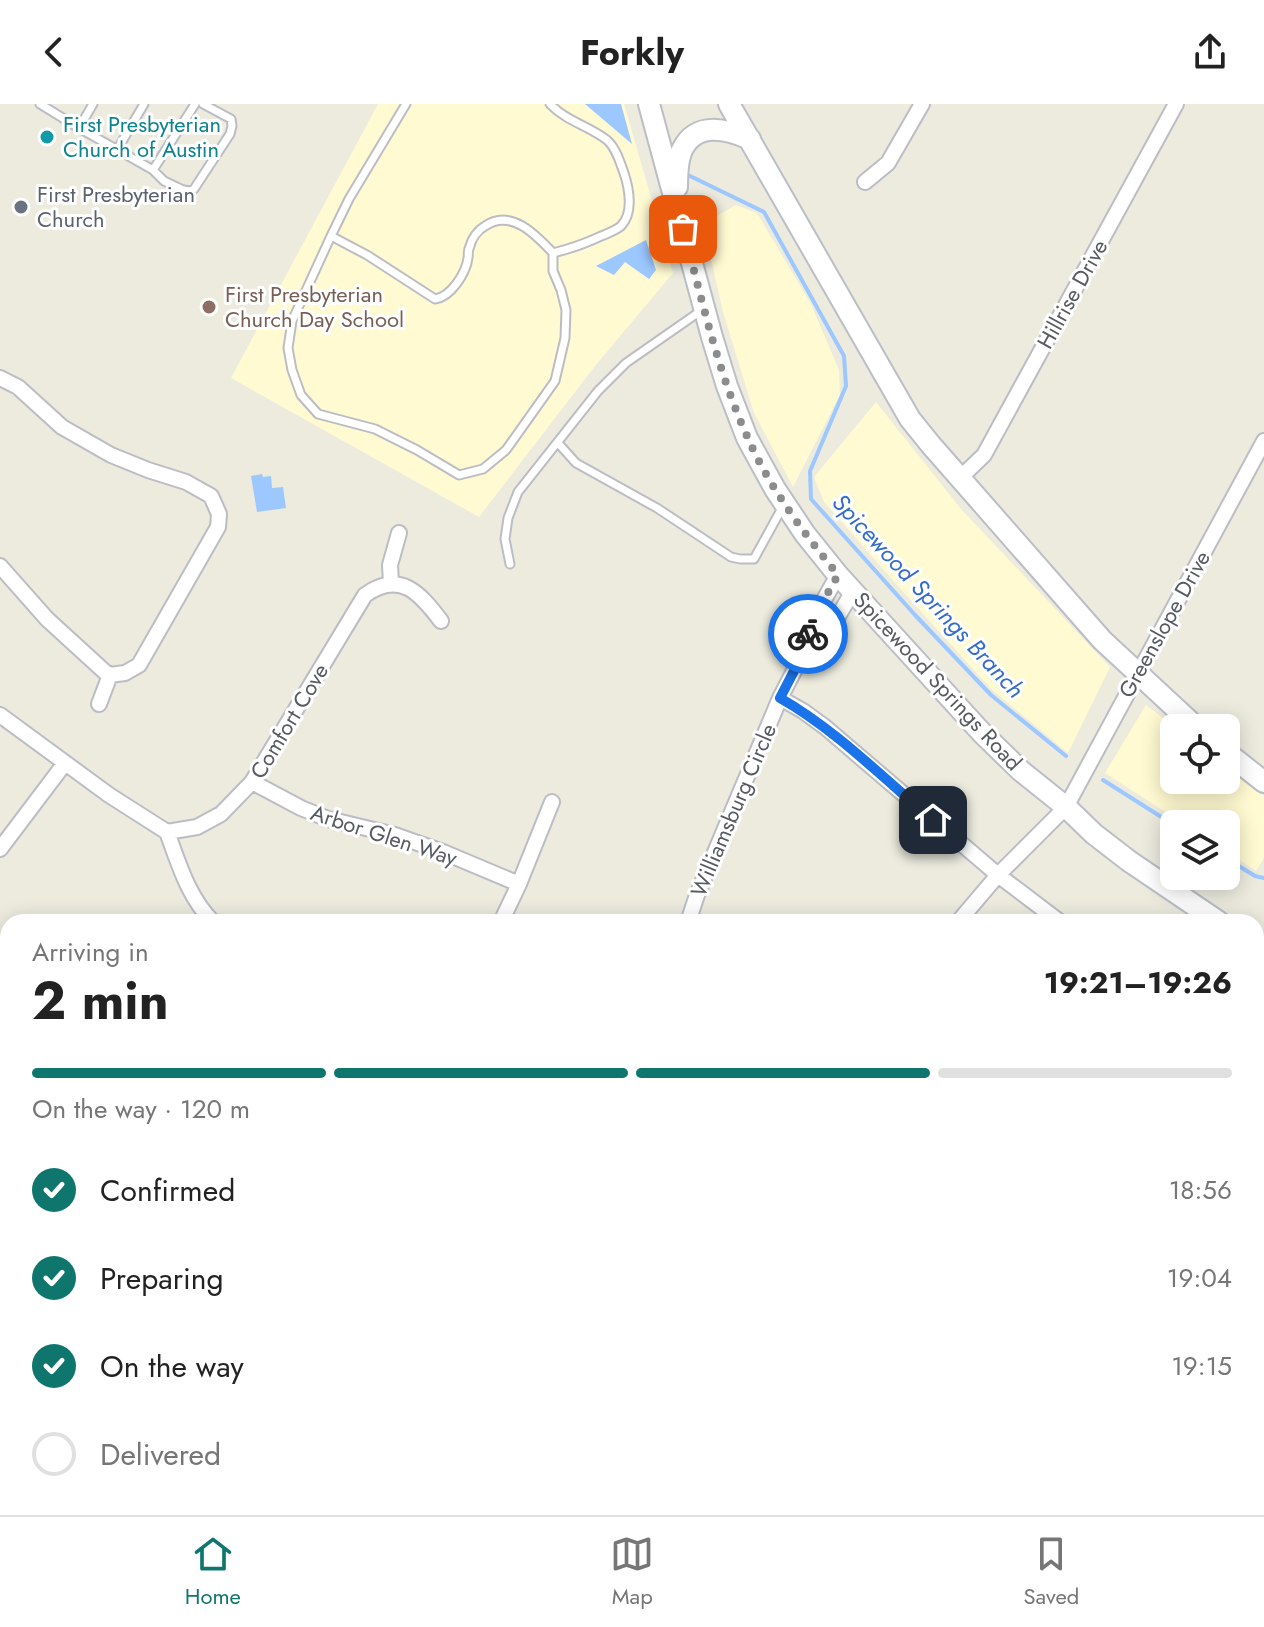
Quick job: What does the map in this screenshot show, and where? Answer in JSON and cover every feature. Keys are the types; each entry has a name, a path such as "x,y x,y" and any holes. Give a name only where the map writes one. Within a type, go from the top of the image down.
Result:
{"main road":[{"name":"Spicewood Springs Road","path":"649,104 727,386 747,438 805,534 838,575 982,733 1021,771 1129,861 1207,914"},
{"path":"729,104 910,419 1102,640 1181,714"},
{"path":"676,203 678,164 687,142 703,131 724,129 750,139"},
{"path":"1240,763 1264,782"}],"street":[{"path":"865,182 888,163 922,104"},
{"name":"Hillrise Drive","path":"960,478 984,455 1176,104"},
{"path":"0,378 18,387 62,427 111,455 186,482 211,496 219,514 218,527 139,665 125,673 110,675 47,619 0,566"},
{"name":"Greenslope Drive","path":"965,914 998,875 1066,807 1264,441"},
{"path":"399,533 390,565 391,583 410,588 424,598 441,621"},
{"name":"Williamsburg Circle","path":"691,914 794,671 812,621 838,575"},
{"name":"Comfort Cove","path":"167,832 197,827 221,814 239,798 252,782 365,595 378,585 391,583"},
{"name":"Williamsburg Circle","path":"794,671 827,635 853,591"},
{"path":"99,704 110,675"},
{"name":"Williamsburg Circle","path":"780,698 825,727 1048,914"},
{"path":"0,715 109,795 167,832 184,879 206,914"},
{"path":"0,849 65,763"},
{"name":"Arbor Glen Way","path":"252,782 328,819 395,835 519,884"},
{"path":"505,914 552,802"}],"lane":[{"path":"79,128 93,104"},
{"path":"117,150 144,104"},
{"path":"153,170 195,104"},
{"path":"45,106 153,170 164,181 188,191 194,189 230,134 232,126 231,119 203,104"},
{"path":"331,236 367,255 435,299 442,298 455,285 468,260 468,249 473,240 482,228 492,222 507,220 523,225 553,253 553,271 566,310 565,338 555,381 506,450 483,469 459,475 375,429 318,414 301,395 292,370 288,348 292,321 331,236 349,199 406,104"},
{"path":"550,104 610,142 621,162 629,197 627,216 617,229 553,253"},
{"path":"510,564 505,539 508,518 518,492 598,391 626,363 704,309"},
{"path":"558,443 576,463 657,508 731,557 754,559 785,504"}],"shaded area":[{"path":"378,104 624,104 673,273 595,366 479,517 231,378"},
{"path":"736,205 757,213 811,304 839,370 840,395 793,487 754,413 723,312 703,224"},
{"path":"876,402 961,509 1110,667 1068,753 991,689 824,502 814,477"},
{"path":"1146,705 1160,716 1160,794 1240,794 1240,778 1264,796 1264,858 1256,871 1240,860 1240,810 1162,810 1105,773"}],"water":[{"path":"585,104 621,104 632,144"},
{"path":"646,240 656,270 649,279 625,262 614,275 596,266"},
{"path":"262,474 263,477 271,476 272,488 283,487 286,508 257,512 251,476"}],"waterway":[{"name":"Spicewood Springs Branch","path":"690,176 764,212 844,356 846,386 810,471 811,499 991,695 1066,756"},
{"name":"Spicewood Springs Branch","path":"1103,780 1160,816"},
{"name":"Spicewood Springs Branch","path":"1240,867 1264,878"}],"way so far":[{"path":"683,229 719,362 747,438 775,489 838,575 808,634"}],"place":[{"name":"First Presbyterian Church of Austin","path":"47,137"},
{"name":"First Presbyterian Church","path":"21,207"},
{"name":"First Presbyterian Church Day School","path":"209,307"}],"route":[{"path":"808,634 780,698 825,727 933,820"}]}
